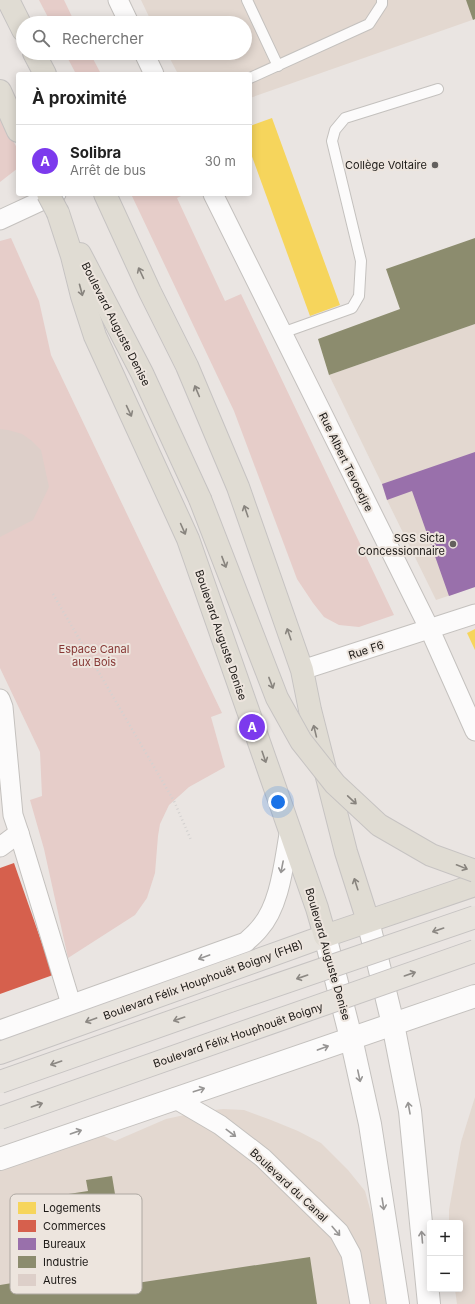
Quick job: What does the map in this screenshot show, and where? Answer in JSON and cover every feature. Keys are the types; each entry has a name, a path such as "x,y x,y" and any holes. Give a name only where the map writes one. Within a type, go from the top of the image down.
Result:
{"highway":[{"path":"8,0 16,16"},
{"path":"38,60 44,72"},
{"path":"0,91 16,127"},
{"path":"106,196 150,292 187,366 238,487 302,670 310,710 346,852 368,921"},
{"name":"Boulevard Auguste Denise","path":"54,200 142,373 200,499 277,698 301,741 335,784 379,825 431,855 475,871"},
{"name":"Boulevard Auguste Denise","path":"54,200 95,336 188,539 290,829 325,936"},
{"name":"Boulevard Félix Houphouët Boigny (FHB)","path":"325,936 475,885"}],"main road":[{"path":"0,1082 475,917"},
{"path":"368,921 393,1024 410,1111 429,1304"},
{"name":"Boulevard Auguste Denise","path":"325,936 351,1038 370,1124 398,1304"},
{"name":"Boulevard Félix Houphouët Boigny (FHB)","path":"0,1053 325,936"},
{"name":"Boulevard Félix Houphouët Boigny","path":"0,1118 475,951"},
{"path":"0,1158 475,996"}],"street":[{"path":"118,0 126,16"},
{"path":"147,60 153,72"},
{"name":"Rue Albert Tevoedjre","path":"214,196 430,630 475,732"},
{"path":"0,220 54,200"},
{"name":"Rue F6","path":"302,670 430,630 475,614"},
{"path":"0,699 3,707 13,815 71,1004"},
{"name":"Boulevard Félix Houphouët Boigny (FHB)","path":"0,1030 246,942 260,929 274,905 290,829"},
{"path":"0,847 19,833"},
{"name":"Boulevard du Canal","path":"174,1098 220,1125 263,1158 339,1232 351,1254 360,1304"}],"lane":[{"path":"247,0 278,66"},
{"path":"252,77 369,24 382,4 382,0"},
{"path":"282,333 352,308 359,296 361,261 332,141 335,130 345,118 438,89"}],"path":[{"path":"53,594 174,801 191,840"}],"shaded area":[{"path":"141,0 475,0 475,19 252,97 252,72 177,72 171,60 252,60 252,16 149,16"},
{"path":"475,324 475,587 436,600 387,500 382,484 329,375"},
{"path":"475,1097 475,1304 457,1304 455,1292 463,1292 463,1220 449,1220 449,1210 461,1142"},
{"path":"223,1109 244,1110 271,1120 298,1131 321,1143 348,1170 365,1191 374,1223 386,1304 0,1304 0,1161 90,1130 115,1141 166,1119 198,1112"}],"green space":[{"path":"39,0 64,0 72,16 47,16"},
{"path":"69,60 94,60 100,72 75,72"},
{"path":"0,116 16,146 16,170 0,182"},
{"path":"132,196 181,196 177,198 225,301 241,294 394,615 359,627 339,625 324,617 313,603 297,579 234,411"},
{"name":"Espace Canal aux Bois","path":"11,238 39,301 51,355 222,713 211,717 225,767 189,787 169,805 160,824 155,873 147,898 135,915 68,958 44,849 30,800 42,796 40,752 0,668 0,241"}],"building: Logements":[{"path":"272,118 340,305 310,316 252,156 252,125"},
{"path":"475,629 475,650 467,633"}],"building: Commerces":[{"path":"14,863 53,975 0,994 0,868"}],"building: Bureaux":[{"name":"SGS Sicta Concessionnaire","path":"475,452 475,587 449,596 412,491 387,500 382,484"}],"building: Industrie":[{"path":"466,0 475,0 475,19 473,20"},
{"path":"475,238 475,324 329,375 318,339 400,309 386,269"},
{"path":"112,1176 115,1194 68,1194 88,1191 86,1180"},
{"path":"310,1257 317,1304 0,1304 0,1285 10,1283 10,1294 142,1294 142,1282"}],"building: Autres":[{"path":"0,429 22,434 41,450 49,487 33,520 0,537"}],"place":[{"name":"Collège Voltaire","path":"435,165"},
{"name":"SGS Sicta Concessionnaire","path":"453,544"},
{"name":"Solibra","path":"252,727"}]}
